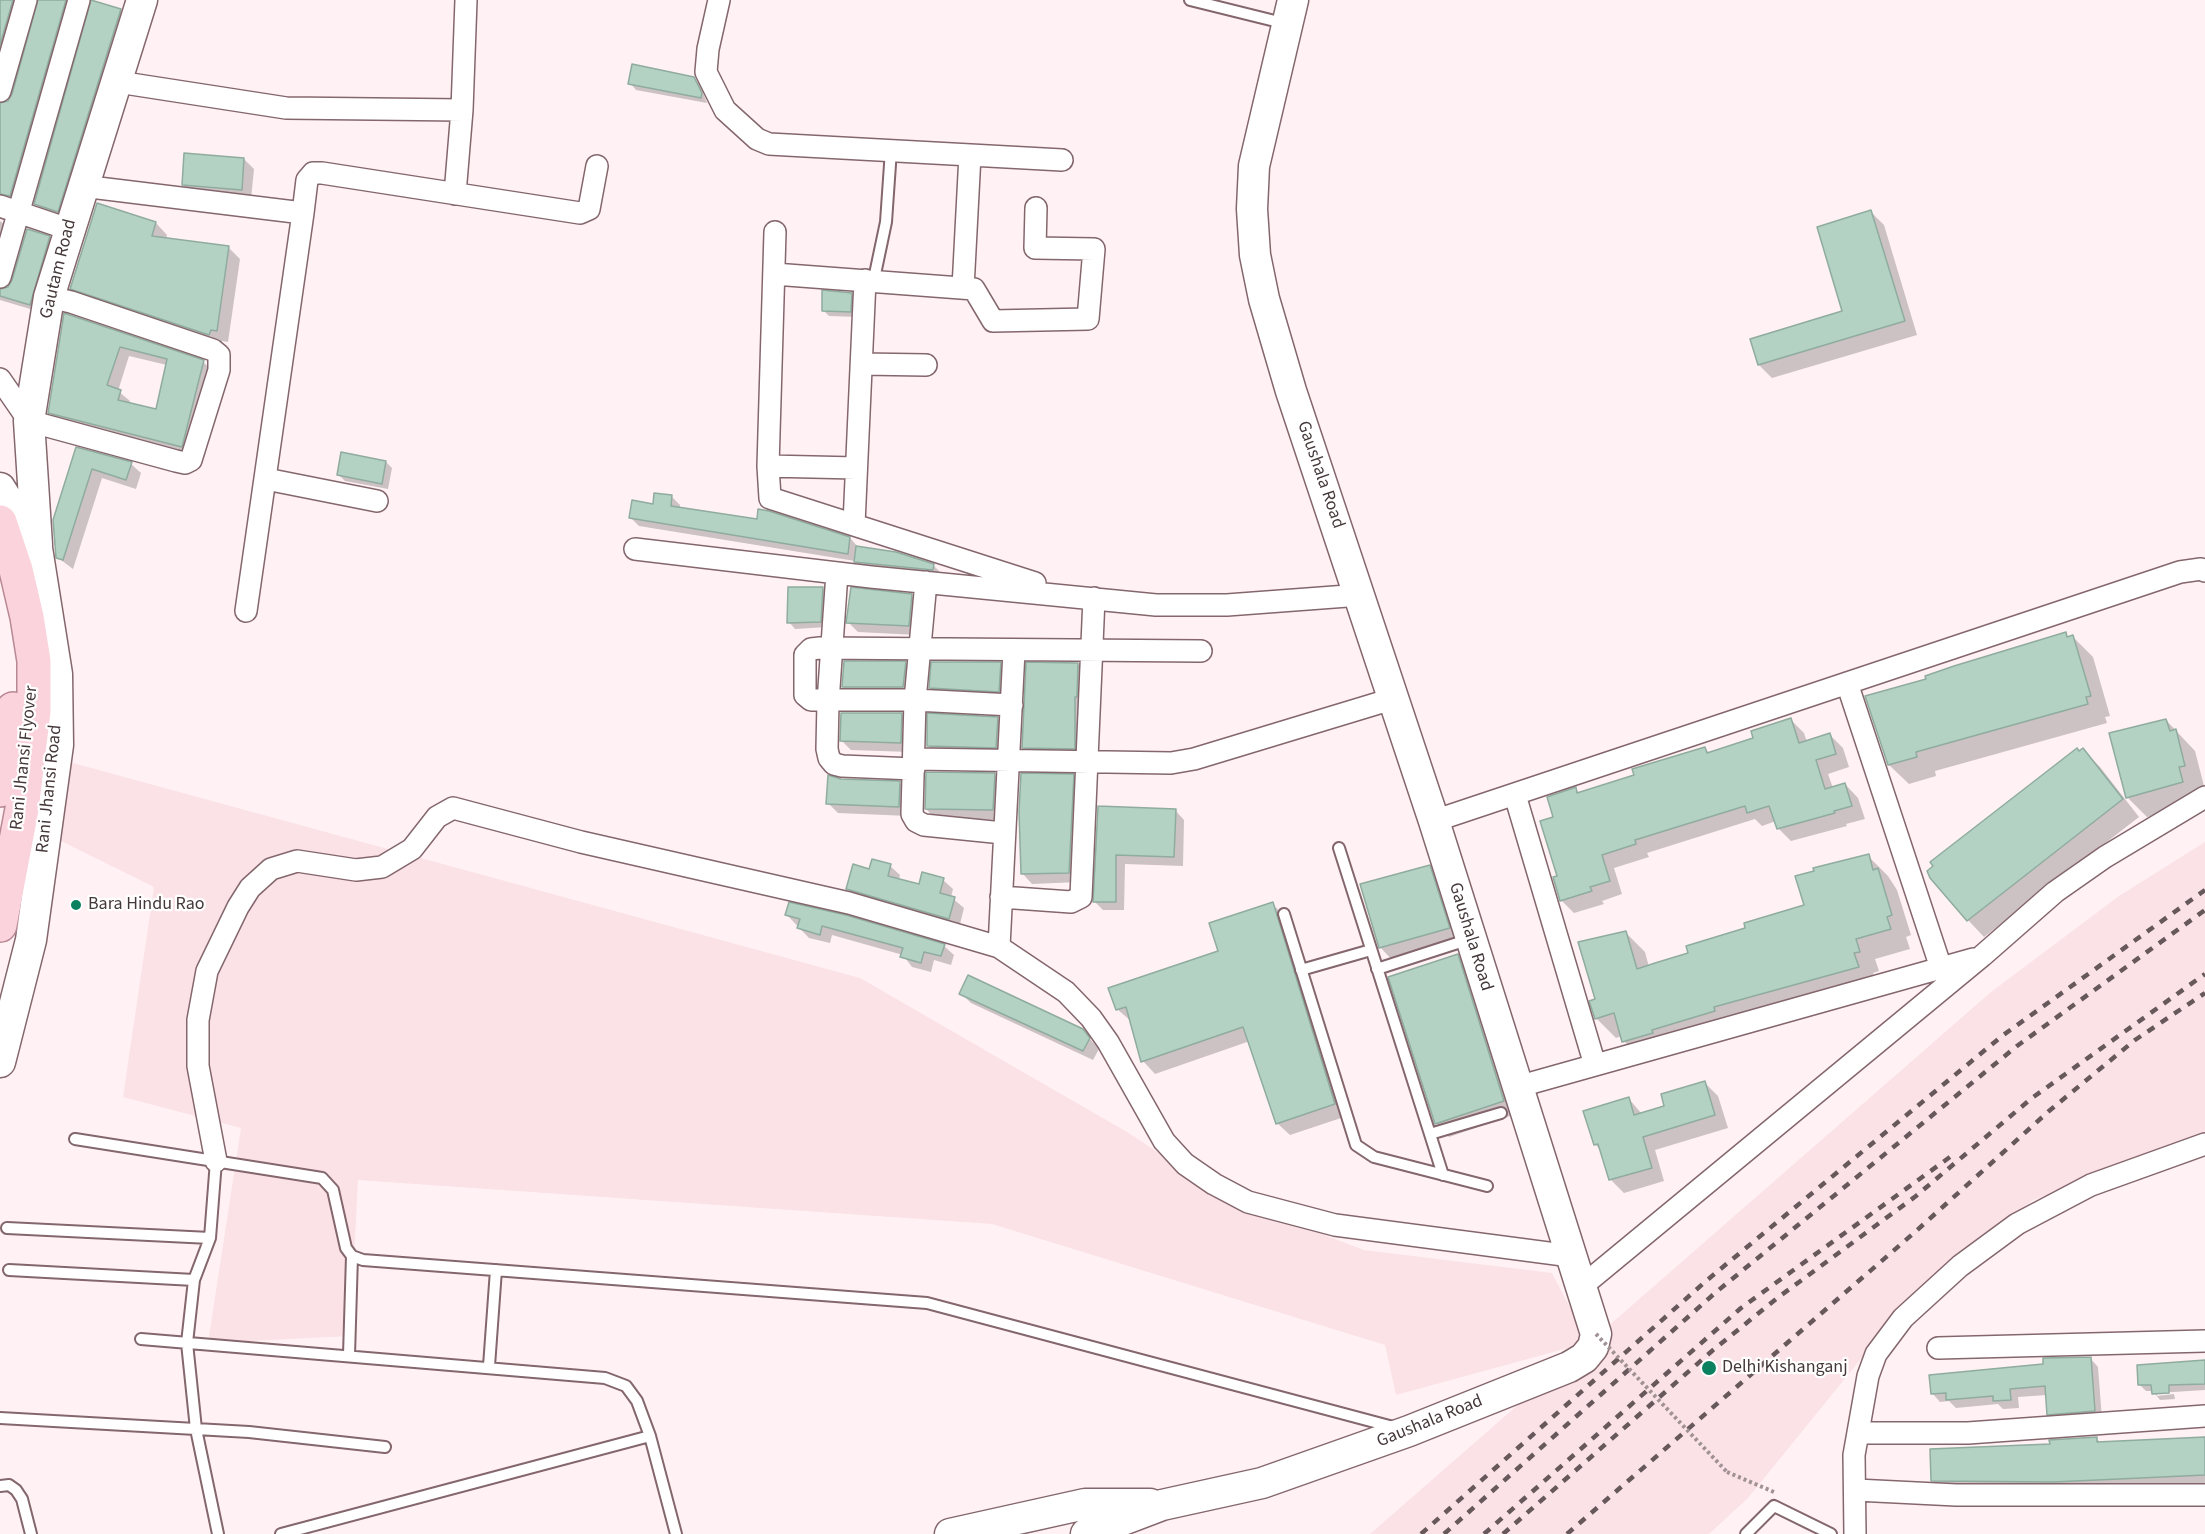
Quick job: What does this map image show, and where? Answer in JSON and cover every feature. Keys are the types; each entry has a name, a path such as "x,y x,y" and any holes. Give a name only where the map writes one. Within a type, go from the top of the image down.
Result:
{"main road":[{"name":"Rani Jhansi Flyover","path":"0,522 16,570 34,661 23,710 0,790"},
{"name":"Rani Jhansi Flyover","path":"0,603 23,710 22,809 0,925"}],"street":[{"path":"0,90 26,0"},
{"path":"0,277 9,208 79,0"},
{"path":"455,194 462,110 466,0"},
{"path":"719,0 708,49 706,72 725,110 747,132 769,144 1062,160"},
{"name":"Gautam Road","path":"37,548 29,421 49,297 68,229 118,82 138,1"},
{"name":"Gaushala Road","path":"1086,1534 1162,1504 1262,1483 1409,1431 1569,1367 1584,1358 1593,1347 1596,1334 1434,821 1392,699 1361,595 1291,391 1264,299 1255,255 1252,209 1254,166 1290,12"},
{"path":"118,82 286,108 462,110"},
{"path":"963,288 970,154"},
{"path":"246,611 307,180 312,173 586,213 589,209 597,166"},
{"path":"82,186 303,213"},
{"path":"9,208 68,229"},
{"path":"774,274 974,289 993,321 1088,319 1094,249 1035,248 1036,208"},
{"path":"775,232 768,466 770,498 1073,595"},
{"path":"854,524 862,364 869,280"},
{"path":"0,379 29,421 185,463 191,460 219,370 219,355 213,350 49,297"},
{"path":"862,364 926,365"},
{"path":"768,466 856,468"},
{"path":"266,479 377,501"},
{"name":"Rani Jhansi Road","path":"0,488 37,548 57,674 58,745 31,940 0,1062"},
{"path":"635,549 837,573 1198,606 1361,595"},
{"path":"1434,821 2180,572 2204,569"},
{"path":"833,648 837,573"},
{"path":"926,582 915,700 912,814 916,821 924,825 1004,833"},
{"path":"1001,897 1071,902 1081,897 1094,598"},
{"path":"1012,705 915,700 828,702 811,700 805,695 806,655 811,649 833,648 1200,651"},
{"path":"999,947 1014,651"},
{"path":"1847,683 1941,968"},
{"path":"828,702 826,749 834,764 1010,762 1151,764 1194,759 1392,699"},
{"path":"1515,795 1595,1065"},
{"path":"1581,1287 1982,956 2055,892 2105,857 2205,797"},
{"path":"216,1161 198,1066 198,1020 207,971 238,907 250,888 271,869 297,861 356,870 382,867 412,849 437,817 453,808 581,842 849,903 999,947 1066,992 1091,1018 1108,1042 1164,1141 1185,1164 1214,1184 1248,1202 1335,1225 1571,1256"},
{"path":"1517,1087 1982,956"},
{"path":"1855,1534 1854,1455 1868,1376 1876,1354 1903,1317 1960,1266 2017,1224 2091,1185 2205,1144"},
{"path":"1938,1348 2205,1341"},
{"path":"1858,1433 1968,1433 2205,1416"},
{"path":"1856,1490 1956,1495 2205,1495"},
{"path":"950,1534 1085,1504 1162,1504"}],"lane":[{"path":"1190,0 1290,12"},
{"path":"869,280 886,222 891,150"},
{"path":"1340,848 1443,1175"},
{"path":"1284,914 1356,1145 1374,1157 1487,1186"},
{"path":"1377,969 1471,939"},
{"path":"1301,970 1371,950"},
{"path":"1430,1134 1501,1113"},
{"path":"75,1139 322,1178 333,1190 346,1248 352,1256 363,1260 927,1303 1409,1431"},
{"path":"216,1161 210,1238 194,1280 187,1343 196,1429 218,1534"},
{"path":"7,1228 210,1238"},
{"path":"349,1355 352,1256"},
{"path":"9,1270 194,1280"},
{"path":"489,1366 496,1270"},
{"path":"141,1339 489,1366 605,1378 626,1386 637,1401 650,1436 676,1534"},
{"path":"0,1418 196,1429 385,1447"},
{"path":"281,1534 650,1436"},
{"path":"0,1486 9,1485 22,1499 28,1533"},
{"path":"1746,1534 1774,1506 1831,1534"}],"path":[{"path":"1596,1334 1727,1472"}],"shaded area":[{"path":"51,757 860,978 1127,1132 1229,1199 1364,1250 1552,1273 1585,1336 1568,1348 1396,1395 1385,1345 992,1224 358,1180 350,1336 208,1343 241,1128 123,1097 154,887 43,832"},
{"path":"2205,842 2205,1138 2033,1200 1912,1296 1748,1498 1709,1534 1370,1534 1991,992 2119,896"}],"building":[{"path":"0,0 13,0 0,45"},
{"path":"38,0 66,0 10,196 0,194 0,103 8,101 12,94"},
{"path":"91,0 121,9 58,212 34,204"},
{"path":"632,64 694,77 702,93 701,98 628,84"},
{"path":"184,153 244,158 242,190 182,185"},
{"path":"97,203 156,222 152,236 229,246 217,331 211,330 209,335 70,289"},
{"path":"1871,210 1905,321 1758,365 1750,339 1842,311 1817,227"},
{"path":"27,229 50,236 30,305 0,296 0,289 8,287 12,280"},
{"path":"822,290 852,293 851,312 822,311"},
{"path":"64,313 204,360 182,447 48,413","holes":["120,347 167,359 156,409 118,400 121,390 107,385"]},
{"path":"76,447 132,462 126,480 92,469 63,560 56,558 53,520"},
{"path":"341,452 386,461 382,484 337,475"},
{"path":"654,493 672,495 671,506 757,519 758,509 769,511 850,537 848,554 629,518 632,500 653,504"},
{"path":"856,546 896,552 934,564 933,570 854,562"},
{"path":"788,587 823,587 821,622 787,623"},
{"path":"851,587 912,594 909,626 846,623"},
{"path":"2066,632 2067,637 2073,635 2091,696 2086,697 2088,704 1916,752 1917,757 1888,765 1865,696 1926,679 1925,676 1954,666"},
{"path":"844,661 906,661 903,687 842,687"},
{"path":"931,662 1001,662 999,692 929,688"},
{"path":"1026,662 1078,663 1077,697 1075,697 1075,749 1022,748"},
{"path":"841,713 902,713 901,743 840,741"},
{"path":"927,713 998,717 996,748 927,746"},
{"path":"1791,718 1799,743 1830,733 1836,754 1816,760 1825,789 1845,783 1852,806 1777,829 1769,806 1747,813 1745,806 1635,840 1636,844 1602,855 1610,881 1590,887 1592,891 1560,901 1553,877 1557,876 1540,821 1553,817 1547,797 1576,787 1577,793 1634,775 1632,769 1705,747 1707,753 1753,738 1751,731"},
{"path":"2166,719 2170,731 2176,729 2185,766 2179,767 2183,782 2126,798 2109,733"},
{"path":"2077,748 2079,751 2083,748 2123,799 1967,921 1930,878 1927,871 1933,866 1930,862"},
{"path":"926,772 995,773 993,810 925,809"},
{"path":"1021,773 1074,774 1069,873 1021,874 1019,811"},
{"path":"828,775 841,779 900,781 899,807 826,804"},
{"path":"1098,806 1176,809 1174,857 1116,855 1116,902 1093,902"},
{"path":"1869,854 1873,870 1878,868 1892,915 1887,917 1891,929 1856,939 1860,952 1854,953 1859,967 1714,1007 1715,1011 1652,1030 1653,1033 1622,1042 1614,1013 1595,1019 1589,1001 1595,999 1578,942 1626,931 1637,969 1688,953 1686,946 1745,928 1744,923 1804,905 1795,876 1814,871 1813,868"},
{"path":"872,859 891,864 888,876 919,884 922,872 944,878 940,893 955,897 949,919 846,889 853,864 869,869"},
{"path":"1430,865 1450,928 1379,948 1360,884"},
{"path":"789,902 846,915 945,944 941,956 924,952 921,963 900,957 903,948 822,926 820,935 797,928 800,919 785,915"},
{"path":"1273,902 1335,1104 1276,1124 1243,1027 1141,1062 1126,1007 1116,1010 1108,988 1218,951 1209,923"},
{"path":"1458,954 1504,1101 1435,1124 1388,977"},
{"path":"968,975 1083,1029 1090,1038 1083,1051 959,994"},
{"path":"1705,1081 1715,1115 1643,1137 1652,1168 1609,1180 1598,1144 1594,1145 1583,1111 1629,1097 1634,1115 1664,1106 1661,1094"},
{"path":"2091,1357 2095,1411 2047,1415 2045,1386 2010,1389 2011,1400 1993,1401 1993,1396 1946,1400 1946,1393 1931,1394 1929,1375 2043,1364 2043,1358"},
{"path":"2205,1360 2205,1384 2169,1385 2169,1393 2152,1394 2151,1385 2138,1385 2137,1365"},
{"path":"2097,1437 2097,1442 2205,1437 2205,1475 2054,1482 1931,1481 1930,1449 2050,1444 2049,1440"}],"railway":[{"path":"1421,1534 1706,1281 2002,1036 2205,890"},
{"path":"1444,1534 1715,1293 2017,1046 2205,910"},
{"path":"1503,1534 1712,1351 1776,1299 1916,1196 2032,1098 2205,974"},
{"path":"1567,1534 1915,1232 2049,1111 2135,1040 2205,993"},
{"path":"1484,1534 1741,1308 1950,1157"}],"place":[{"name":"Bara Hindu Rao","path":"76,905"},
{"name":"Delhi Kishanganj","path":"1709,1368"}]}
